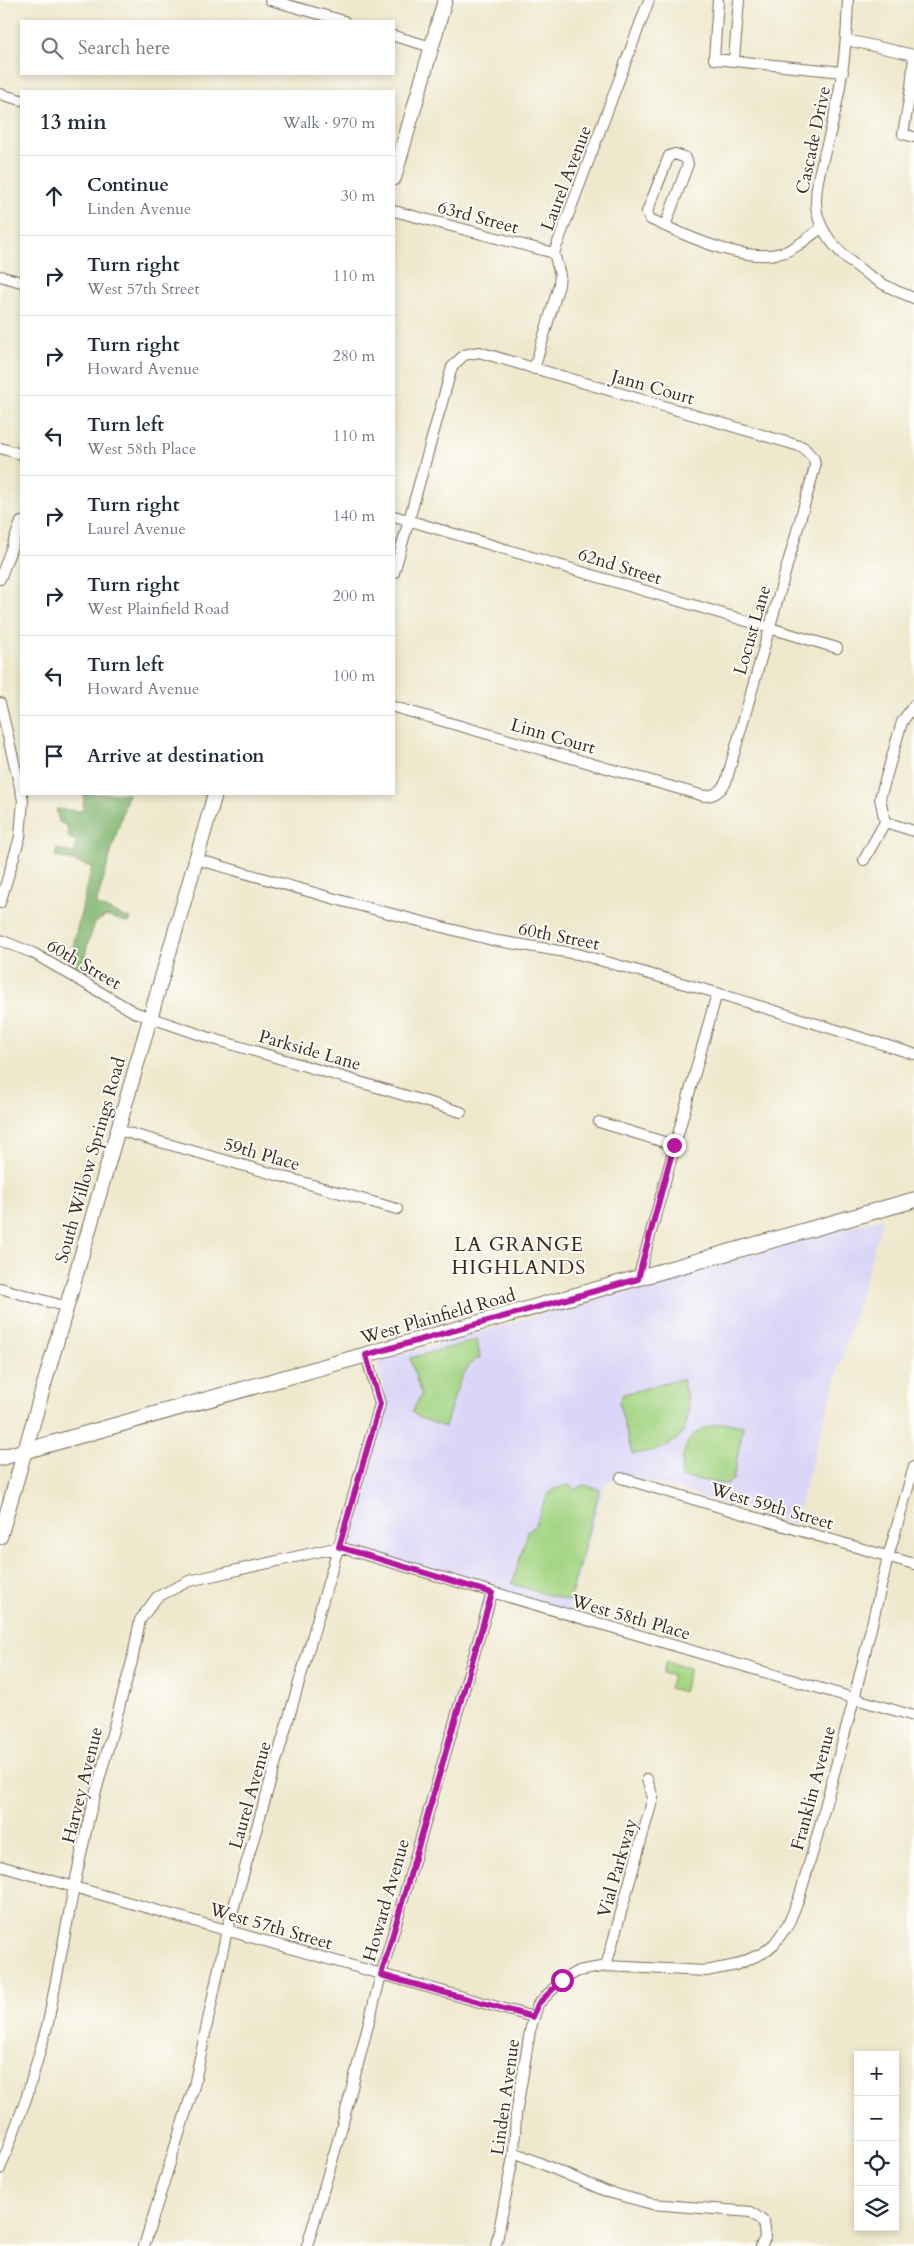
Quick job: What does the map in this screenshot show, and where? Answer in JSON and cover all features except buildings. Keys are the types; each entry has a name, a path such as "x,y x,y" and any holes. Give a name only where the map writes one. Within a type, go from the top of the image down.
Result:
{"main road":[{"name":"West Plainfield Road","path":"0,1458 914,1200"}],"street":[{"path":"270,0 340,20"},
{"path":"395,175 445,0"},
{"name":"Laurel Avenue","path":"534,369 560,285 560,275 554,253 649,0"},
{"path":"718,0 714,59 843,72"},
{"path":"734,60 738,0"},
{"name":"Cascade Drive","path":"848,0 847,40 843,72 817,186 816,205 821,228 839,252 884,284 914,298"},
{"path":"395,36 432,47"},
{"path":"847,40 914,55 911,88 902,127 903,134 914,138"},
{"path":"0,94 20,100"},
{"path":"665,226 688,164 686,158 675,154 669,156 647,212 650,219 665,226 699,241 756,256 783,253 821,228"},
{"name":"63rd Street","path":"395,211 554,253"},
{"path":"0,276 20,282"},
{"name":"Jann Court","path":"408,520 452,367 464,355 479,352 803,447 814,459"},
{"path":"0,448 20,454"},
{"name":"Locust Lane","path":"704,796 714,794 723,788 726,782 815,468 814,459"},
{"name":"62nd Street","path":"395,516 837,648"},
{"path":"395,569 408,520"},
{"path":"0,579 20,525"},
{"path":"0,703 20,787"},
{"path":"864,860 885,822 880,798 902,722 914,705"},
{"name":"Linn Court","path":"395,707 704,796"},
{"path":"0,903 20,837 22,795"},
{"name":"South Willow Springs Road","path":"0,1537 215,795"},
{"path":"885,822 914,830"},
{"name":"60th Street","path":"196,859 346,902 492,940 578,954 717,993 914,1054"},
{"name":"60th Street","path":"0,940 33,953 134,1012 151,1017"},
{"path":"638,1279 717,993"},
{"name":"Parkside Lane","path":"151,1017 207,1037 461,1112"},
{"path":"599,1122 674,1145"},
{"name":"59th Place","path":"118,1130 397,1209"},
{"path":"0,1288 67,1307"},
{"name":"Laurel Avenue","path":"144,2246 194,2086 227,1930 380,1404 366,1355"},
{"name":"Franklin Avenue","path":"606,1966 694,1972 721,1970 753,1959 774,1944 788,1925 799,1898 854,1699 888,1557 914,1467"},
{"name":"West 59th Street","path":"621,1478 914,1564"},
{"name":"West 58th Place","path":"339,1547 914,1716"},
{"name":"Harvey Avenue","path":"0,2169 26,2099 48,2023 74,1887 140,1620 157,1597 189,1581 339,1547"},
{"name":"Howard Avenue","path":"307,2246 341,2130 381,1975 492,1593"},
{"name":"Vial Parkway","path":"606,1966 653,1798 647,1779"},
{"name":"West 57th Street","path":"0,1866 533,2017"},
{"name":"Linden Avenue","path":"496,2246 514,2152 516,2115 533,2017 538,2004 569,1974 606,1966"},
{"path":"514,2152 608,2192 652,2204 751,2212 763,2221 764,2238 760,2246"}],"shaded area":[{"path":"883,1218 794,1524 633,1477 606,1481 568,1611 349,1547 349,1534 380,1429 386,1395 377,1367 381,1360"}],"green space":[{"path":"84,795 128,795 96,905 131,919 129,923 106,916 95,923 86,949 86,974 68,966 92,867 55,856 57,849 74,853 77,842 69,838 67,826 59,822 56,809 83,811"},
{"path":"477,1340 480,1358 473,1362 462,1378 453,1399 445,1427 420,1418 412,1412 421,1395 410,1358"},
{"path":"682,1379 688,1411 682,1433 674,1441 663,1447 632,1454 619,1403 623,1394"},
{"path":"726,1423 743,1426 733,1480 726,1484 681,1477 683,1455 690,1439 704,1428"},
{"path":"568,1485 576,1490 583,1485 600,1489 569,1601 512,1584 528,1531 536,1524 543,1504 552,1490"},
{"path":"666,1662 690,1668 683,1692 669,1688 673,1676 663,1673"}],"district":[{"name":"LA GRANGE HIGHLANDS","path":"519,1256"}],"route":[{"path":"562,1980 538,2004 533,2017 381,1975 492,1593 339,1547 380,1404 366,1355 638,1279 674,1145"}]}
